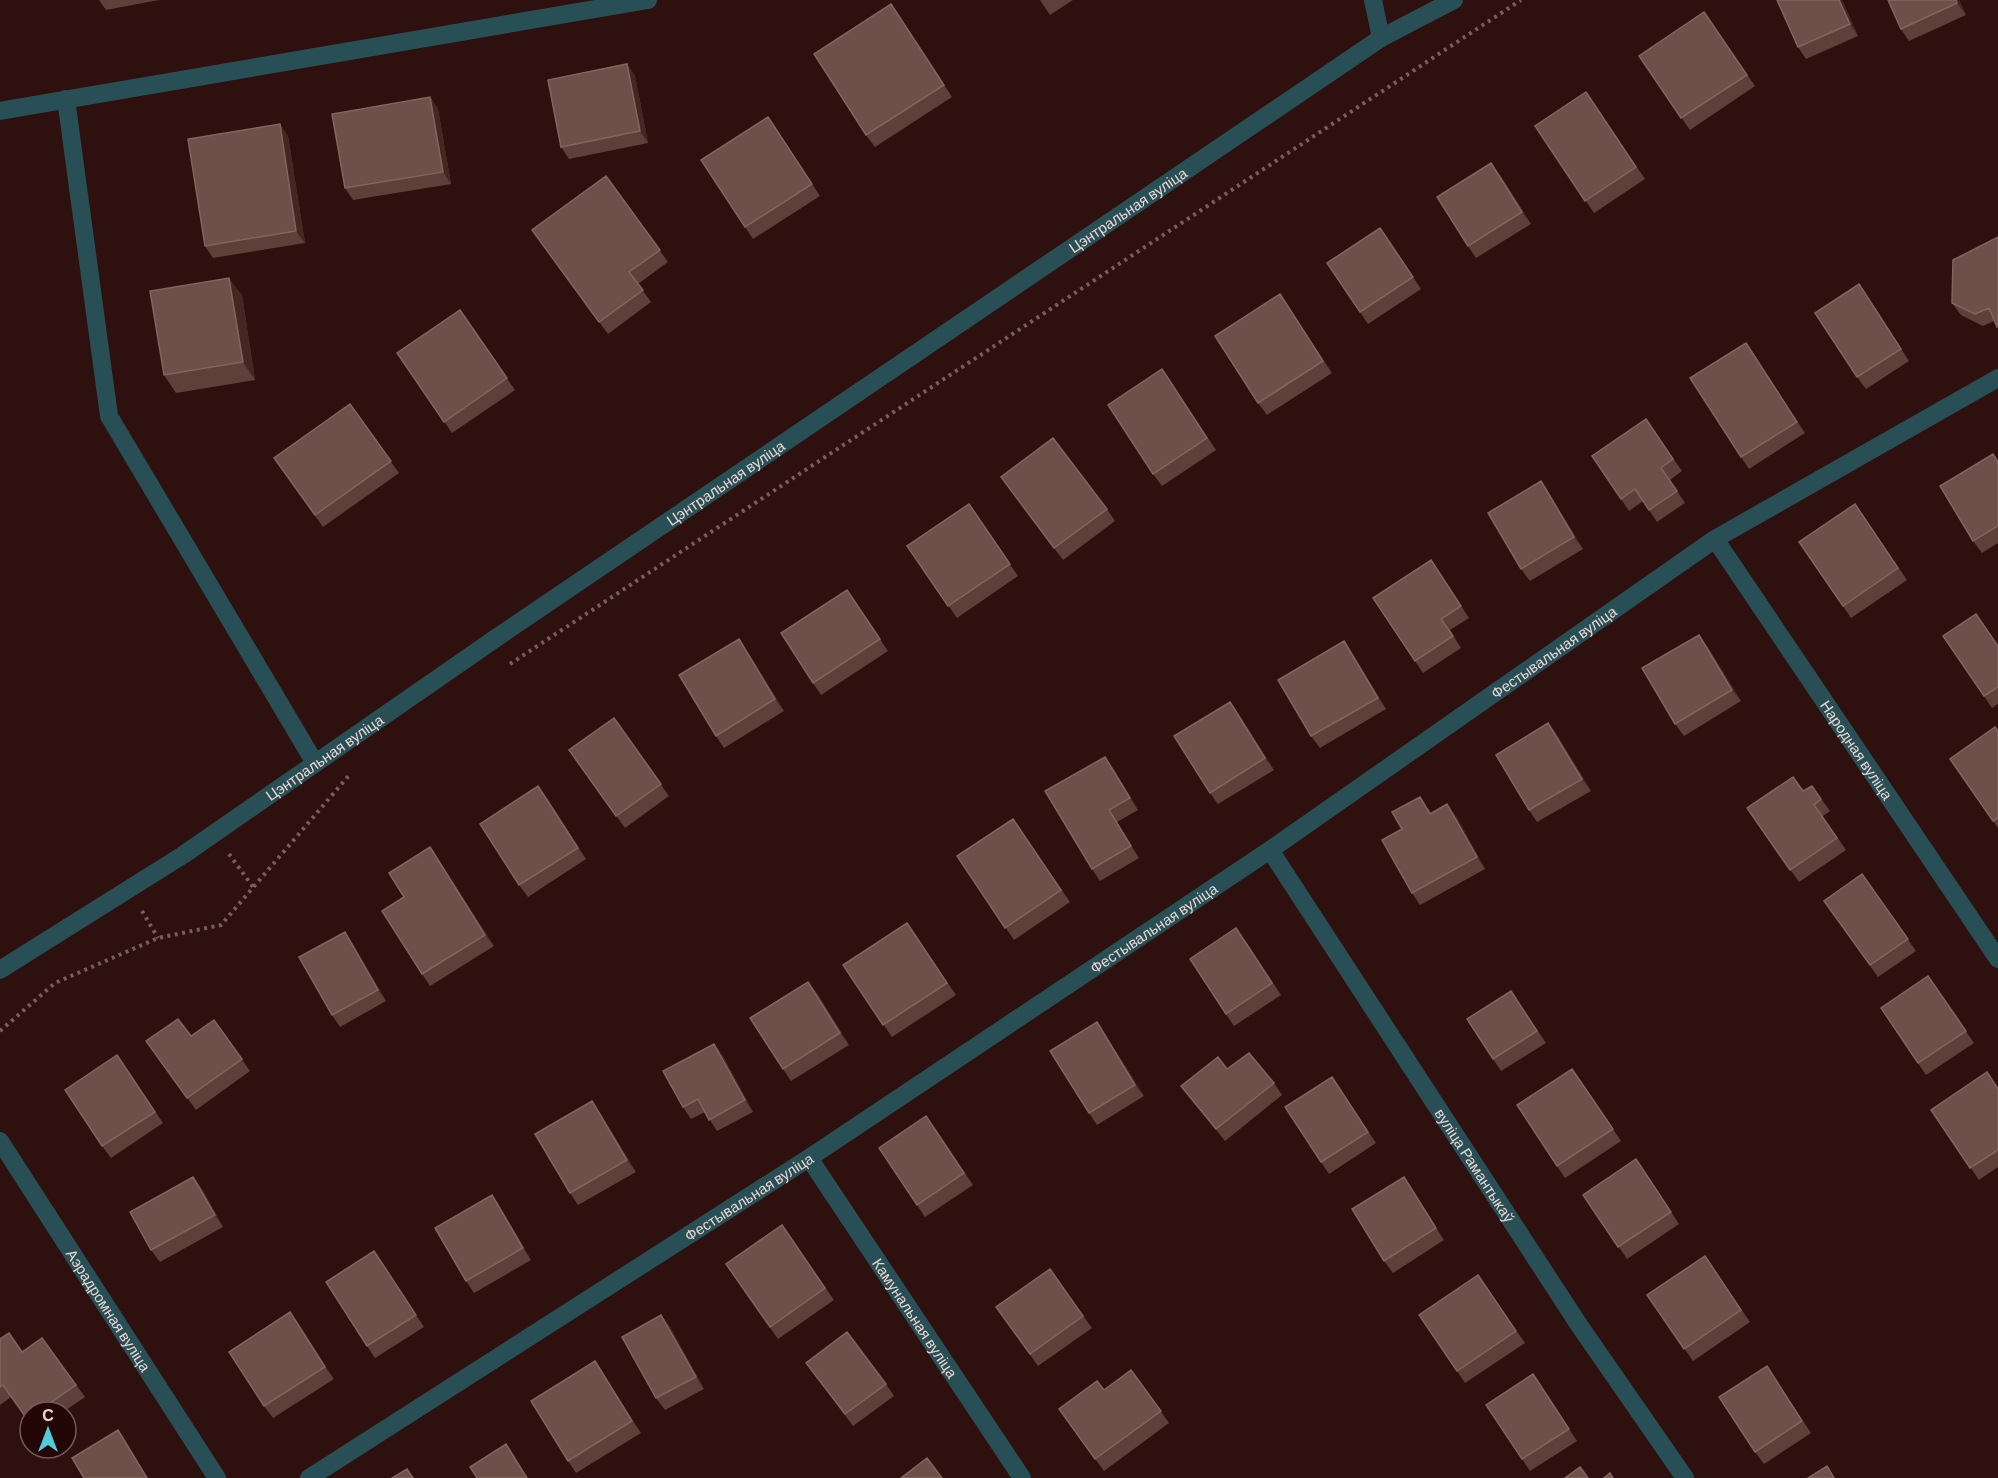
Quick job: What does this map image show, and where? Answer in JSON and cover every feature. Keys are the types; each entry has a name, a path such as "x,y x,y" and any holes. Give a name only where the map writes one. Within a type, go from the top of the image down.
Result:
{"street":[{"path":"0,111 648,0"},
{"path":"1373,0 1382,38"},
{"name":"Цэнтральная вуліца","path":"0,970 183,855 509,629 1382,38 1454,0"},
{"path":"66,99 109,416 315,763"},
{"name":"Фестывальная вуліца","path":"309,1478 810,1158 1270,850 1715,539 1998,378"},
{"name":"Народная вуліца","path":"1715,539 1998,958"},
{"name":"вуліца Рамантыкаў","path":"1270,850 1579,1325 1685,1478"},
{"name":"Аэрадромная вуліца","path":"0,1141 217,1478"},
{"name":"Камунальная вуліца","path":"810,1158 1022,1478"}],"path":[{"path":"509,664 1521,0"},
{"path":"0,1031 55,982 158,938 221,925 352,772"},
{"path":"219,859 228,853 253,887"},
{"path":"141,910 158,938"}],"building":[{"path":"1777,0 1839,0 1850,24 1798,47"},
{"path":"1888,0 1956,0 1957,3 1901,29"},
{"path":"891,4 944,85 866,135 814,54"},
{"path":"1704,12 1747,75 1681,118 1639,56"},
{"path":"627,64 640,131 561,147 548,80"},
{"path":"1586,92 1636,167 1585,201 1535,126"},
{"path":"430,97 443,172 345,188 332,114"},
{"path":"768,117 812,184 745,227 701,160"},
{"path":"280,124 296,231 205,246 188,139"},
{"path":"1491,163 1522,212 1468,246 1437,197"},
{"path":"606,176 660,250 629,272 643,290 599,322 532,230"},
{"path":"1380,228 1413,277 1360,312 1327,263"},
{"path":"1998,237 1997,327 1989,308 1975,314 1952,303 1953,260"},
{"path":"229,278 243,362 164,375 150,291"},
{"path":"1859,284 1901,349 1857,377 1815,313"},
{"path":"1280,294 1323,361 1258,403 1215,336"},
{"path":"460,310 507,378 444,422 397,353"},
{"path":"1746,343 1797,422 1741,457 1690,378"},
{"path":"1162,369 1207,438 1153,474 1108,405"},
{"path":"350,404 391,461 315,515 274,458"},
{"path":"1646,419 1673,459 1661,468 1677,491 1649,510 1635,489 1621,499 1592,456"},
{"path":"1053,438 1107,509 1054,548 1001,477"},
{"path":"1993,454 1998,462 1998,526 1973,541 1940,486"},
{"path":"1541,481 1574,537 1521,569 1488,513"},
{"path":"969,504 1010,564 948,606 907,546"},
{"path":"1855,504 1898,568 1843,606 1799,542"},
{"path":"1431,560 1461,606 1441,619 1453,636 1415,661 1373,598"},
{"path":"847,590 880,639 813,683 781,633"},
{"path":"1976,614 1998,646 1998,687 1984,696 1943,636"},
{"path":"1699,635 1732,690 1675,724 1642,668"},
{"path":"739,639 775,699 716,736 679,675"},
{"path":"1344,641 1378,698 1311,736 1278,680"},
{"path":"1230,702 1265,758 1210,793 1174,736"},
{"path":"614,718 661,784 616,816 569,750"},
{"path":"1548,723 1582,779 1529,810 1496,755"},
{"path":"1995,727 1998,731 1998,818 1993,821 1950,759"},
{"path":"1105,757 1130,798 1109,810 1131,846 1092,869 1045,791"},
{"path":"1793,777 1803,791 1812,786 1821,799 1814,805 1837,838 1790,870 1747,808"},
{"path":"538,786 578,848 519,885 480,824"},
{"path":"1420,797 1430,814 1447,804 1477,857 1412,893 1382,840 1402,829 1392,812"},
{"path":"1013,819 1061,890 1005,928 957,856"},
{"path":"430,847 485,935 422,974 382,911 404,897 389,873"},
{"path":"1862,874 1908,939 1870,965 1824,901"},
{"path":"907,923 947,983 883,1025 843,965"},
{"path":"1236,928 1272,983 1226,1014 1190,959"},
{"path":"345,932 378,990 332,1015 299,957"},
{"path":"1928,976 1966,1031 1918,1063 1881,1008"},
{"path":"808,982 840,1033 783,1069 750,1018"},
{"path":"1511,991 1537,1031 1493,1059 1467,1019"},
{"path":"178,1019 191,1036 214,1020 242,1059 187,1098 146,1041"},
{"path":"1097,1022 1135,1085 1089,1113 1050,1051"},
{"path":"714,1044 745,1100 709,1120 698,1099 683,1107 663,1071"},
{"path":"1249,1053 1274,1083 1216,1129 1181,1086 1218,1057 1227,1069"},
{"path":"117,1055 155,1112 102,1146 65,1090"},
{"path":"1572,1069 1613,1129 1557,1166 1517,1105"},
{"path":"1987,1072 1998,1089 1998,1150 1970,1168 1931,1110"},
{"path":"1332,1077 1368,1132 1321,1162 1285,1107"},
{"path":"592,1101 627,1160 570,1193 535,1134"},
{"path":"926,1116 964,1173 917,1205 879,1148"},
{"path":"1636,1159 1671,1212 1618,1247 1583,1195"},
{"path":"193,1177 215,1215 151,1250 130,1212"},
{"path":"1404,1177 1436,1228 1384,1261 1352,1209"},
{"path":"492,1195 523,1248 466,1281 435,1228"},
{"path":"782,1225 825,1288 770,1327 726,1264"},
{"path":"374,1251 416,1315 367,1346 326,1282"},
{"path":"1705,1256 1741,1310 1684,1349 1647,1295"},
{"path":"1050,1269 1083,1316 1030,1354 996,1307"},
{"path":"1478,1275 1516,1331 1457,1371 1419,1315"},
{"path":"290,1312 325,1367 264,1406 229,1352"},
{"path":"661,1315 696,1377 656,1398 622,1337"},
{"path":"847,1332 886,1384 845,1414 806,1363"},
{"path":"9,1333 22,1352 42,1338 76,1385 54,1400 18,1400 18,1406 3,1385 0,1387 0,1339"},
{"path":"595,1361 632,1421 568,1461 531,1401"},
{"path":"1767,1366 1802,1421 1755,1452 1719,1397"},
{"path":"1131,1370 1161,1411 1095,1459 1059,1409 1097,1381 1104,1390"},
{"path":"1533,1374 1569,1429 1522,1459 1486,1405"},
{"path":"118,1430 147,1478 84,1478 73,1460 78,1460 78,1454"},
{"path":"506,1444 527,1478 477,1478 470,1467"},
{"path":"927,1458 942,1478 901,1478"},
{"path":"1827,1466 1834,1478 1808,1478"},
{"path":"1580,1467 1588,1478 1565,1478"},
{"path":"407,1469 413,1478 392,1478"}]}
